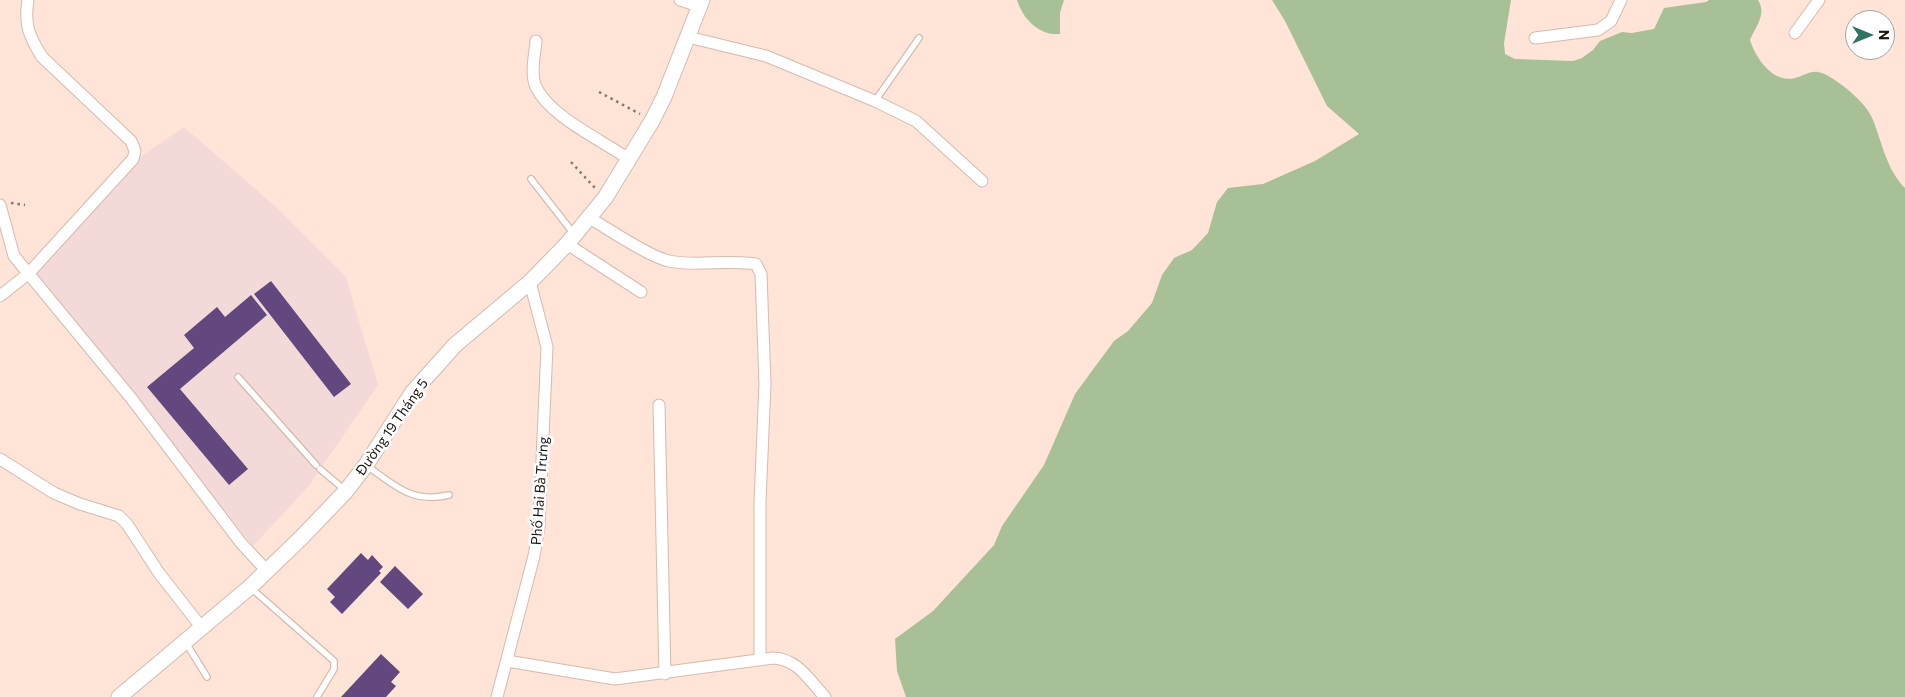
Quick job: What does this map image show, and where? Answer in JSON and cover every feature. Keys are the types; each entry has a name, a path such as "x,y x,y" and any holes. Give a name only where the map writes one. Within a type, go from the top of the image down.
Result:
{"street":[{"path":"0,296 28,274 133,160 135,151 131,141 42,58 32,41 25,20 28,0"},
{"path":"680,0 700,3"},
{"path":"1535,38 1598,30 1611,20 1621,0"},
{"path":"1795,33 1819,0"},
{"name":"Đường 19 Tháng 5","path":"119,697 250,587 346,491 366,465 412,393 455,345 530,282 570,240 605,198 630,160 652,121 664,97 700,3"},
{"path":"688,37 766,56 875,101 916,122 982,181"},
{"path":"536,41 535,86 545,101 564,118 630,160"},
{"path":"0,205 14,256 131,398 241,543 267,571"},
{"path":"588,218 660,258 690,262 741,261 756,264 761,274 765,384 760,502 760,660"},
{"path":"570,240 641,292"},
{"name":"Phố Hai Bà Trưng","path":"497,697 508,661 534,556 540,517 547,347 530,282"},
{"path":"659,405 665,674"},
{"path":"0,460 54,493 80,504 119,516 127,524 159,573 202,628"},
{"path":"508,661 616,679 760,660 786,659 794,663 825,697"}],"lane":[{"path":"875,101 919,38"},
{"path":"531,179 570,240"},
{"path":"238,378 318,467 346,491"},
{"path":"366,465 400,490 420,498 435,498 449,495"},
{"path":"250,587 334,660 334,669 316,697"},
{"path":"185,641 206,677"}],"path":[{"path":"599,92 652,121"},
{"path":"570,162 605,198"}],"shaded area":[{"path":"184,127 277,208 346,277 378,385 308,487 253,546 36,273 140,157"}],"green space":[{"path":"1017,0 1064,0 1060,13 1060,34 1045,32 1033,25 1023,14"},
{"path":"1272,0 1511,0 1504,43 1505,54 1515,59 1573,61 1582,58 1593,50 1600,41 1622,32 1632,33 1654,29 1664,8 1709,0 1758,0 1761,15 1750,40 1756,54 1766,68 1779,77 1787,79 1819,72 1842,85 1861,102 1873,120 1889,165 1905,188 1905,697 906,697 897,671 895,639 933,611 994,545 1002,526 1044,465 1075,394 1114,341 1128,331 1152,303 1162,275 1174,258 1192,250 1208,233 1217,202 1228,188 1263,184 1315,161 1359,134 1327,106 1285,21"}],"building":[{"path":"271,281 351,384 334,397 254,294"},
{"path":"251,295 267,315 180,389 248,469 229,485 147,387 194,348 184,335 217,307 225,317"},
{"path":"361,553 368,560 372,555 383,567 379,571 381,573 342,614 330,602 335,597 327,589"},
{"path":"395,566 423,594 408,609 380,582"},
{"path":"381,654 400,672 391,682 396,686 386,697 341,697"}]}
